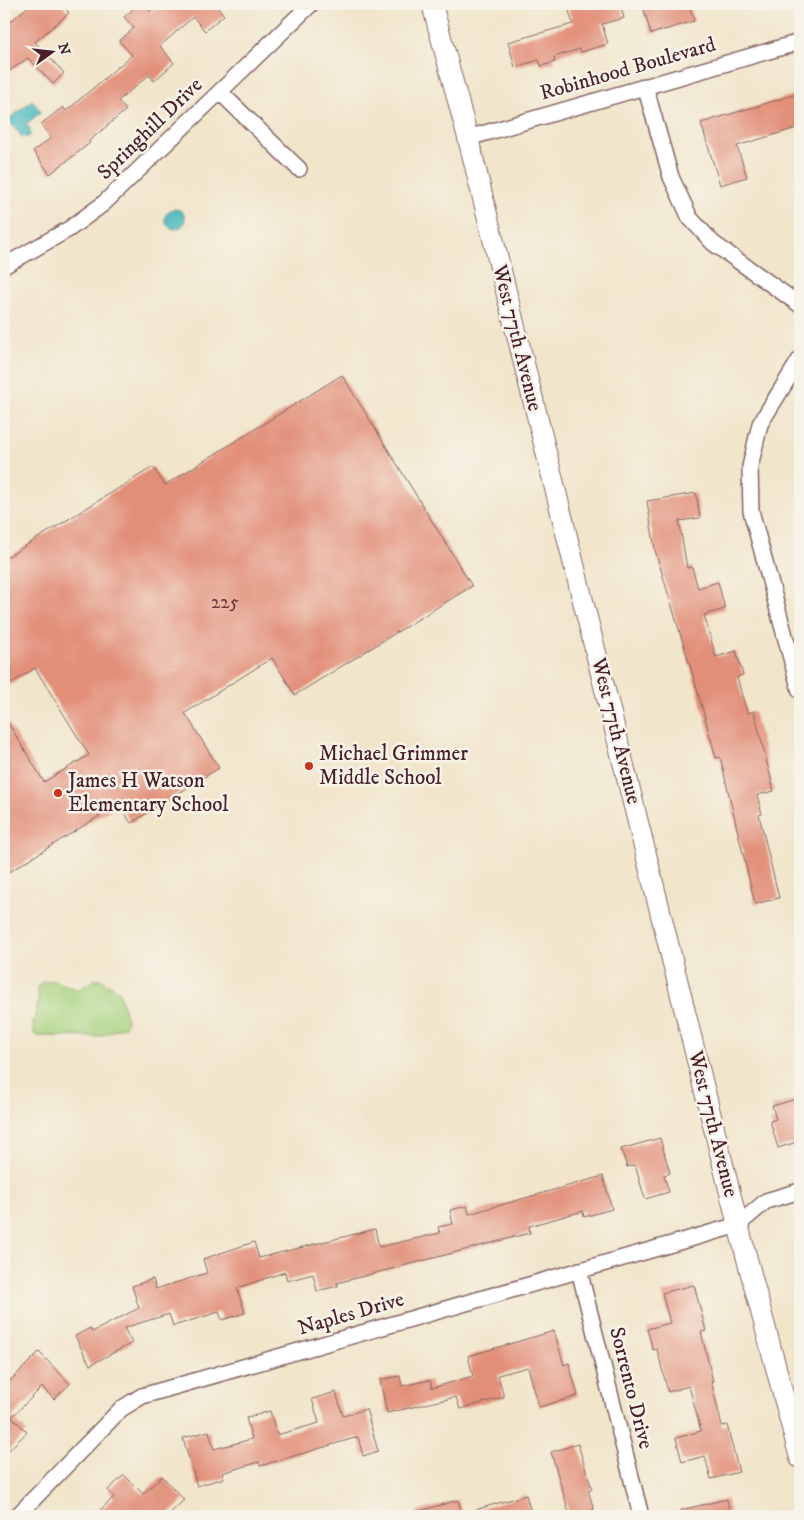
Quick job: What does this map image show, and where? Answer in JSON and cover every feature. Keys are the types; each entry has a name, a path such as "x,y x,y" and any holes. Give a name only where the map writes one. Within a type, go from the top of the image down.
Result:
{"street":[{"name":"Springhill Drive","path":"4,266 69,229 103,204 311,4"},
{"name":"West 77th Avenue","path":"432,4 468,138 738,1225 797,1428 800,1458"},
{"name":"Robinhood Boulevard","path":"468,138 800,42"},
{"path":"645,86 671,177 690,218 713,243 800,305"},
{"path":"220,92 299,169"},
{"path":"800,359 760,424 750,467 751,511 800,691"},
{"path":"738,1225 766,1201 800,1191"},
{"name":"Naples Drive","path":"17,1516 121,1409 142,1396 738,1225"},
{"name":"Sorrento Drive","path":"579,1270 642,1516"}],"green space":[{"path":"96,979 100,979 119,991 127,1020 125,1026 98,1037 37,1036 34,1034 33,1023 38,1004 38,986 47,981 52,981 78,990"}],"water":[{"path":"32,100 41,112 26,124 31,130 29,132 31,135 26,138 22,137 8,120"},
{"path":"175,209 182,212 185,219 182,226 175,229 168,226 165,219 168,212"}],"building":[{"path":"31,4 62,4 69,13 35,42 64,73 53,84 28,58 4,75 4,27"},
{"path":"139,4 143,4 150,12 159,4 214,4 224,15 205,31 193,17 160,46 174,63 154,81 149,75 118,101 126,110 89,141 90,143 50,174 33,151 51,138 41,124 63,107 66,111 132,55 119,41 134,28 124,17"},
{"path":"584,4 620,4 624,18 602,24 608,44 581,52 580,49 554,57 555,62 541,66 539,60 515,67 508,42 573,24 568,8"},
{"path":"652,4 689,4 694,21 651,34 643,7"},
{"path":"800,93 800,127 737,146 747,177 720,185 701,123"},
{"path":"342,375 472,586 295,695 272,658 185,713 219,768 131,823 119,804 4,875 4,716 44,782 89,755 35,668 4,688 4,559 153,467 165,485"},
{"path":"696,493 700,518 679,521 687,568 692,567 698,588 718,582 725,609 704,615 716,657 736,651 743,675 737,677 747,713 754,711 774,791 757,795 762,814 759,815 779,898 755,904 720,757 716,758 655,550 647,501"},
{"path":"800,1098 800,1141 778,1148 770,1121 776,1119 772,1106"},
{"path":"660,1138 670,1173 664,1175 669,1192 645,1199 635,1165 627,1167 621,1149"},
{"path":"603,1176 612,1209 584,1217 583,1211 529,1226 530,1233 337,1283 338,1286 317,1291 313,1274 287,1281 285,1272 237,1288 245,1313 222,1320 219,1312 173,1326 169,1314 124,1328 132,1343 90,1365 75,1336 90,1328 92,1332 139,1308 132,1286 153,1279 156,1289 207,1273 203,1259 254,1242 259,1258 375,1229 379,1247 440,1233 438,1227 453,1224 450,1210 467,1206 469,1214"},
{"path":"694,1285 706,1331 701,1332 713,1381 711,1381 722,1426 727,1425 739,1472 711,1479 705,1456 682,1462 676,1438 701,1431 689,1386 668,1392 657,1349 653,1350 647,1329 670,1323 662,1293"},
{"path":"554,1331 564,1365 569,1363 578,1396 539,1407 528,1367 498,1375 504,1397 460,1409 456,1397 387,1413 380,1380 400,1376 402,1386 430,1380 432,1388 473,1376 468,1356"},
{"path":"39,1352 70,1384 54,1399 42,1387 12,1417 27,1432 4,1455 4,1387"},
{"path":"336,1392 343,1416 366,1409 378,1451 363,1456 358,1437 260,1466 259,1462 222,1473 224,1478 197,1486 183,1438 209,1431 214,1449 252,1439 246,1418 270,1411 277,1435 319,1423 312,1399"},
{"path":"578,1444 592,1489 588,1490 594,1510 570,1516 551,1452"},
{"path":"124,1475 143,1494 162,1476 184,1500 167,1516 94,1516 114,1497 108,1490"},
{"path":"526,1495 532,1516 468,1516 468,1512"},
{"path":"727,1499 730,1516 681,1516 681,1510"},
{"path":"458,1500 463,1516 416,1516 416,1512"}],"place":[{"name":"Michael Grimmer Middle School","path":"309,766"},
{"name":"James H Watson Elementary School","path":"58,793"}]}
